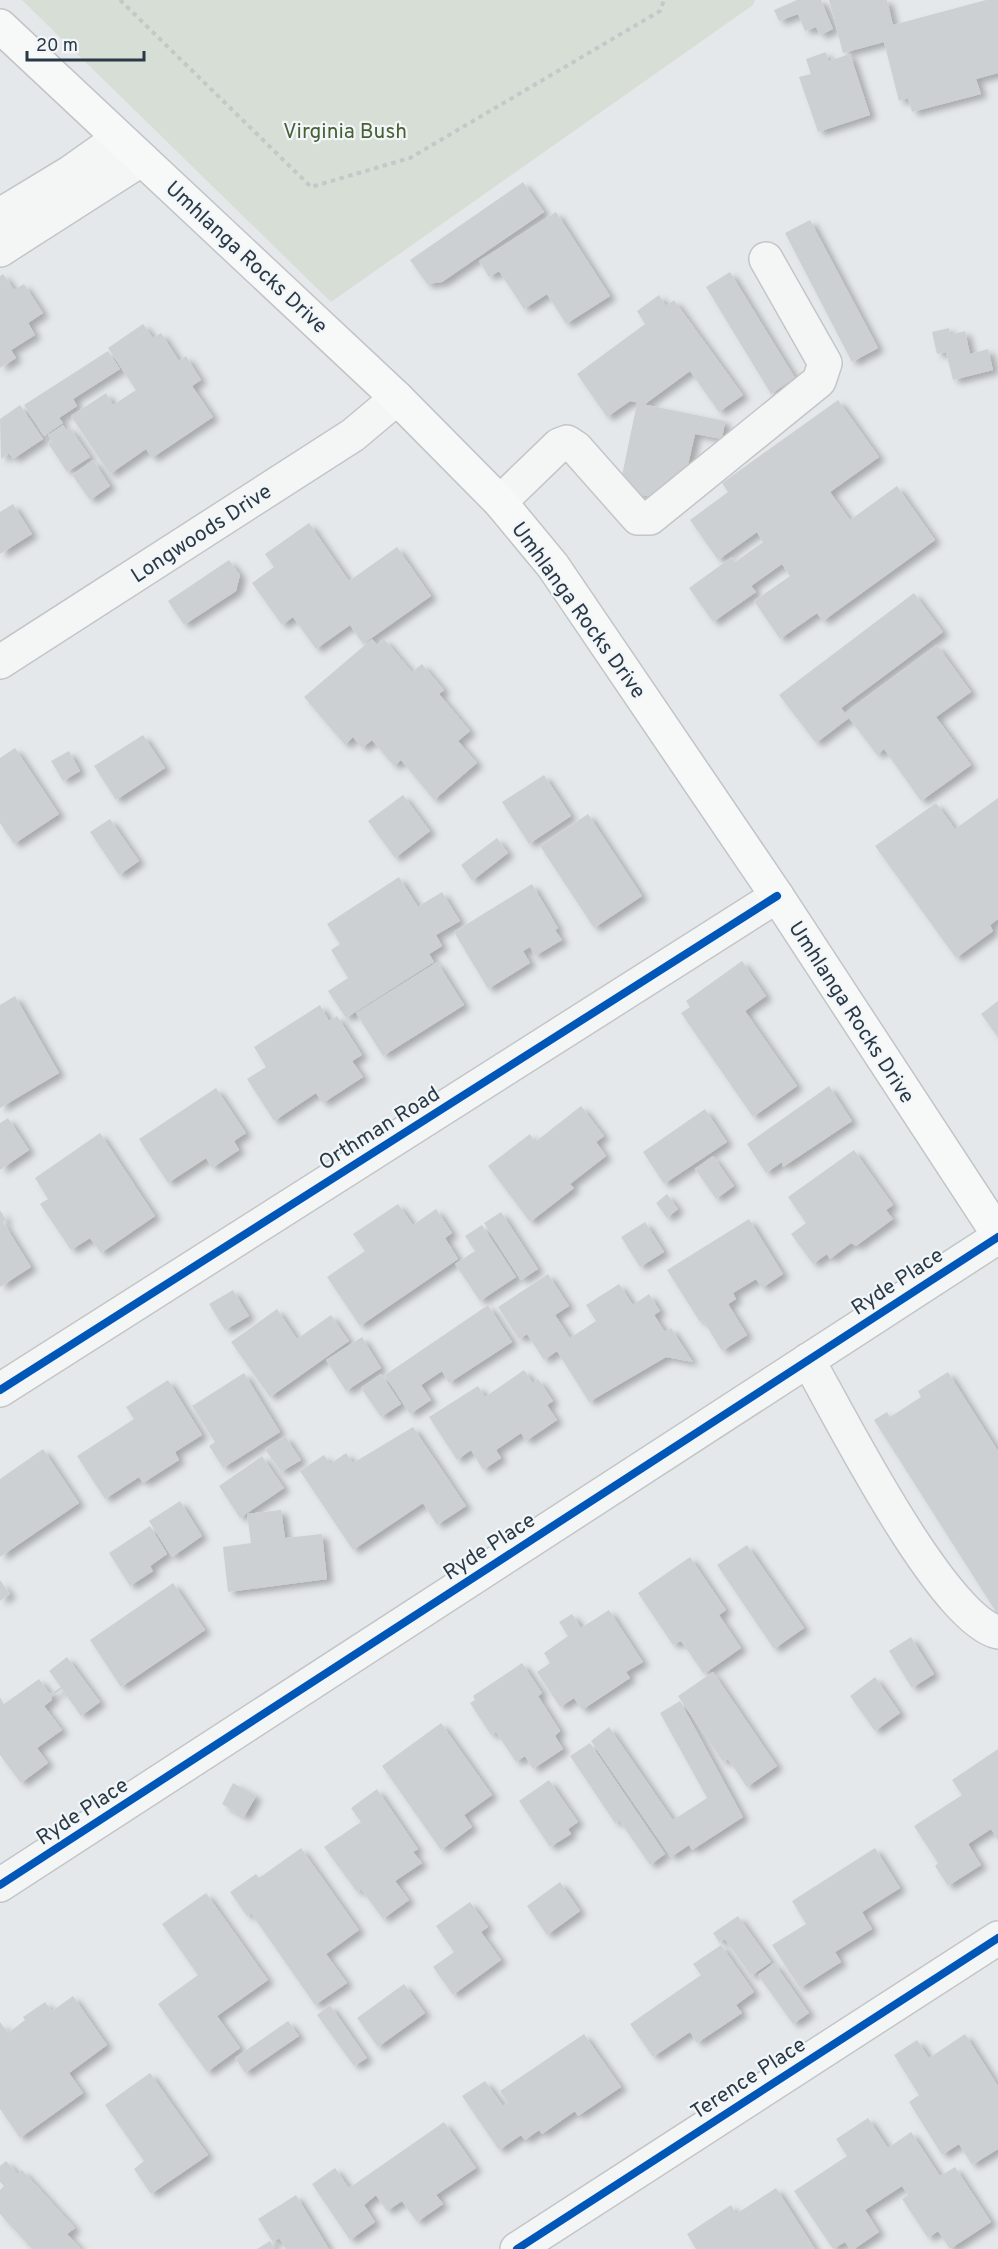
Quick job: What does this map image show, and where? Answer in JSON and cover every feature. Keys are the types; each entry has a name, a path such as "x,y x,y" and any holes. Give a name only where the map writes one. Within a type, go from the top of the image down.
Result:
{"main road":[{"name":"Umhlanga Rocks Drive","path":"0,26 397,398 500,502 553,566 777,896 998,1236"}],"street":[{"path":"0,215 71,172 130,148"},
{"path":"0,250 130,148"},
{"path":"500,502 559,445 567,442 576,448 630,511 638,518 650,518 819,381 825,363 766,259"},
{"name":"Longwoods Drive","path":"0,662 353,435 397,398"},
{"name":"Orthman Road","path":"0,1390 777,896"},
{"name":"Ryde Place","path":"0,1885 998,1236"},
{"path":"808,1360 906,1535 963,1607 988,1630 998,1632"},
{"name":"Terence Place","path":"517,2249 998,1938"}],"path":[{"path":"120,0 311,187 410,158 660,11 664,0"}],"green space":[{"name":"Virginia Bush","path":"22,0 755,0 753,5 331,302"}],"building":[{"path":"797,0 821,0 833,29 820,35 816,27 805,31 798,14 779,21 774,10"},
{"path":"829,0 887,0 893,25 986,0 998,0 998,73 976,79 981,94 912,112 908,98 899,101 884,42 843,53"},
{"path":"826,52 828,61 850,54 870,115 818,132 799,77 811,74 806,59"},
{"path":"523,182 544,212 442,282 427,284 410,260"},
{"path":"556,212 610,296 566,324 547,294 524,309 499,271 489,277 479,261"},
{"path":"810,220 878,348 852,362 785,233"},
{"path":"730,272 795,378 771,394 706,287"},
{"path":"3,274 14,290 24,284 43,313 28,323 35,335 11,350 16,358 0,368 0,276"},
{"path":"659,295 666,306 674,300 743,395 719,412 690,371 645,404 630,401 607,417 577,374 645,324 637,311"},
{"path":"143,324 153,338 161,333 179,361 186,356 201,380 192,386 213,417 152,458 146,449 110,474 71,416 106,393 113,405 136,390 108,348"},
{"path":"949,328 950,335 965,331 970,354 988,349 993,370 953,380 946,352 937,354 932,332"},
{"path":"108,351 120,369 73,399 77,406 59,418 63,423 44,436 24,405"},
{"path":"838,400 879,457 830,492 850,520 897,486 935,540 823,621 817,613 780,639 754,601 790,576 782,564 751,586 756,592 713,622 689,588 732,557 735,562 763,542 757,532 718,560 690,520 728,492 722,483"},
{"path":"637,403 725,421 722,439 695,434 683,487 664,483 661,499 619,490"},
{"path":"20,405 43,439 13,459 9,453 1,459 0,419"},
{"path":"63,425 66,430 70,428 90,457 67,472 48,443 52,441 48,435"},
{"path":"93,460 110,486 90,500 72,475"},
{"path":"13,504 32,534 0,554 0,512"},
{"path":"309,523 349,581 397,547 431,596 363,644 350,625 316,649 293,617 282,625 252,583 274,567 265,554"},
{"path":"229,560 240,575 236,591 184,625 168,601"},
{"path":"914,593 943,632 841,708 845,713 937,645 971,692 936,717 971,765 921,801 884,749 877,755 849,718 816,743 779,695"},
{"path":"372,639 377,645 384,639 412,672 422,664 444,690 439,694 470,731 458,741 477,763 434,800 401,760 394,766 372,740 362,748 353,737 345,745 304,697"},
{"path":"143,735 165,768 116,800 94,766"},
{"path":"15,748 59,814 14,844 0,823 0,758"},
{"path":"69,751 80,771 63,781 51,761"},
{"path":"544,775 571,816 529,844 502,802"},
{"path":"403,795 430,831 395,858 368,821"},
{"path":"998,798 998,919 990,925 993,931 956,958 875,846 936,803 955,829"},
{"path":"588,814 642,896 594,928 540,846"},
{"path":"110,819 139,861 119,875 90,832"},
{"path":"497,838 508,853 472,881 461,865"},
{"path":"399,877 424,916 419,906 442,892 460,921 436,935 442,946 429,954 434,962 346,1018 328,991 348,978 331,950 340,944 327,924"},
{"path":"532,884 558,928 555,930 562,940 535,956 530,947 523,951 530,963 488,989 454,932"},
{"path":"742,961 766,996 745,1011 797,1086 753,1117 681,1013 690,1007 686,1001"},
{"path":"437,962 464,1005 383,1056 356,1013"},
{"path":"15,996 59,1073 0,1108 0,1005"},
{"path":"998,1001 998,1037 981,1014"},
{"path":"320,1005 329,1021 337,1016 362,1055 352,1061 363,1077 323,1103 316,1093 274,1121 247,1079 266,1067 254,1047"},
{"path":"829,1086 852,1121 783,1167 782,1162 766,1173 747,1144"},
{"path":"216,1088 246,1133 234,1141 239,1150 212,1168 206,1158 168,1183 139,1139"},
{"path":"581,1106 604,1136 596,1142 606,1156 570,1184 574,1188 530,1222 488,1166 530,1134 535,1142"},
{"path":"705,1109 727,1142 664,1184 643,1152"},
{"path":"8,1118 29,1150 0,1170 0,1123"},
{"path":"100,1133 155,1216 101,1253 90,1238 71,1250 40,1204 48,1199 35,1178"},
{"path":"854,1150 893,1205 886,1210 893,1219 856,1246 851,1243 830,1259 827,1254 813,1264 791,1234 806,1223 788,1197"},
{"path":"713,1156 734,1186 716,1199 695,1169"},
{"path":"667,1194 678,1209 667,1218 656,1203"},
{"path":"398,1204 413,1225 436,1209 452,1233 445,1238 458,1259 360,1326 327,1277 365,1251 353,1234"},
{"path":"0,1210 6,1220 3,1222 31,1267 0,1287"},
{"path":"501,1212 538,1269 521,1280 484,1223"},
{"path":"749,1219 783,1274 762,1288 756,1279 733,1293 736,1299 728,1304 747,1335 722,1351 703,1320 700,1322 667,1270"},
{"path":"645,1222 664,1252 640,1267 621,1237"},
{"path":"482,1225 516,1277 480,1301 455,1264 475,1251 465,1236"},
{"path":"548,1274 569,1306 555,1315 570,1338 596,1321 586,1305 619,1284 633,1305 649,1294 660,1311 654,1315 665,1332 671,1328 693,1362 666,1357 589,1402 557,1351 544,1360 527,1334 519,1339 498,1307"},
{"path":"233,1290 249,1316 225,1330 209,1304"},
{"path":"488,1305 512,1342 449,1383 442,1371 421,1385 431,1400 410,1414 385,1375"},
{"path":"277,1309 297,1339 331,1315 349,1341 270,1397 231,1342"},
{"path":"362,1337 381,1368 346,1391 326,1360"},
{"path":"524,1370 533,1383 538,1379 553,1401 547,1405 557,1420 526,1441 521,1433 496,1450 501,1458 483,1470 471,1450 457,1460 429,1417 478,1386 485,1397"},
{"path":"948,1372 998,1451 998,1615 874,1420 887,1412 890,1417 921,1397 918,1391"},
{"path":"244,1373 280,1432 223,1468 209,1446 215,1442 192,1406"},
{"path":"381,1374 401,1404 381,1417 361,1388"},
{"path":"168,1380 202,1435 175,1452 179,1460 143,1483 139,1477 105,1499 77,1456 134,1419 126,1407"},
{"path":"413,1427 466,1506 437,1525 423,1503 353,1550 300,1471 324,1455 330,1464 346,1453 353,1463"},
{"path":"285,1436 301,1460 281,1472 265,1449"},
{"path":"43,1449 79,1503 0,1557 0,1479"},
{"path":"262,1456 284,1488 240,1518 219,1486"},
{"path":"180,1501 202,1536 172,1557 149,1521"},
{"path":"281,1510 285,1538 322,1534 327,1579 228,1592 223,1547 251,1543 247,1514"},
{"path":"150,1526 167,1554 150,1566 153,1571 130,1586 109,1553"},
{"path":"747,1545 804,1628 774,1649 717,1565"},
{"path":"690,1557 726,1610 719,1615 741,1648 704,1674 681,1641 673,1645 638,1593"},
{"path":"0,1580 10,1594 0,1601"},
{"path":"173,1583 205,1630 121,1687 90,1640"},
{"path":"609,1610 643,1662 626,1672 630,1678 582,1710 574,1698 560,1707 537,1672 550,1663 544,1653 568,1636 559,1622 572,1614 581,1628"},
{"path":"911,1637 934,1674 912,1688 889,1651"},
{"path":"67,1657 100,1702 81,1716 62,1689 51,1697 52,1700 44,1706 62,1730 37,1748 48,1763 21,1783 0,1755 0,1697 4,1704 39,1679 50,1694 61,1687 49,1671"},
{"path":"522,1663 542,1693 538,1696 560,1731 555,1736 563,1749 533,1769 525,1756 516,1762 496,1732 491,1735 470,1703 475,1700 473,1696"},
{"path":"713,1672 777,1766 747,1787 728,1759 723,1762 678,1696"},
{"path":"875,1677 900,1713 875,1731 850,1696"},
{"path":"680,1701 743,1817 692,1850 689,1845 671,1857 591,1741 609,1727 673,1820 707,1798 660,1713"},
{"path":"441,1723 492,1795 464,1815 472,1827 441,1850 382,1766"},
{"path":"590,1743 665,1854 650,1865 619,1820 615,1823 570,1756"},
{"path":"998,1749 998,1840 991,1829 968,1844 981,1865 948,1886 935,1866 938,1863 914,1826 962,1795 952,1780"},
{"path":"549,1780 578,1822 568,1829 571,1834 550,1847 519,1801"},
{"path":"233,1783 256,1796 244,1817 222,1804"},
{"path":"377,1789 418,1849 413,1852 422,1863 395,1881 409,1900 383,1919 361,1889 357,1892 324,1847 361,1822 351,1808"},
{"path":"301,1848 359,1930 326,1954 347,1983 315,2005 251,1913 247,1916 230,1892 256,1874 259,1878"},
{"path":"875,1848 900,1888 862,1912 872,1929 835,1952 841,1962 800,1988 772,1945 806,1924 792,1901"},
{"path":"560,1882 580,1911 547,1935 527,1906"},
{"path":"206,1893 268,1980 217,2016 240,2048 207,2072 158,2004 198,1975 162,1924"},
{"path":"470,1902 488,1927 481,1932 501,1960 453,1995 433,1967 454,1952 436,1926"},
{"path":"738,1916 771,1962 751,1976 725,1939 719,1942 713,1933"},
{"path":"721,1945 754,1992 736,2005 742,2013 697,2043 690,2032 653,2057 630,2024 701,1975 693,1964"},
{"path":"774,1963 809,2013 793,2024 758,1975"},
{"path":"404,1984 425,2013 378,2047 357,2018"},
{"path":"73,1996 107,2045 69,2073 83,2093 20,2138 0,2109 0,2022 8,2033 25,2020 23,2017 45,2002 52,2011"},
{"path":"330,2005 367,2058 354,2066 317,2015"},
{"path":"288,2021 299,2036 245,2073 235,2058"},
{"path":"584,2034 621,2087 578,2116 575,2111 542,2134 539,2130 525,2140 521,2135 499,2150 462,2096 485,2081 503,2106 508,2103 500,2091"},
{"path":"965,2034 998,2086 998,2149 972,2165 959,2144 942,2155 909,2102 919,2095 894,2055 917,2040 929,2058"},
{"path":"150,2073 208,2155 151,2194 134,2169 144,2161 105,2105"},
{"path":"868,2118 888,2148 911,2132 940,2176 955,2167 991,2222 950,2249 938,2231 928,2238 902,2199 908,2195 902,2186 865,2210 879,2232 854,2249 850,2249 845,2242 833,2249 794,2191 847,2156 836,2139"},
{"path":"444,2122 476,2168 436,2195 443,2204 417,2222 402,2201 387,2211 376,2195 364,2205 375,2222 350,2240 312,2184 335,2168 349,2188"},
{"path":"6,2161 18,2174 22,2170 75,2228 67,2234 81,2249 32,2249 0,2214 0,2190 4,2186 0,2182 0,2166"},
{"path":"776,2188 815,2249 696,2249 687,2234 731,2205 736,2214"},
{"path":"296,2195 329,2249 286,2249 279,2238 273,2242 258,2219"},
{"path":"270,2241 275,2249 257,2249"}],"cycle path":[{"path":"0,1390 777,896"},
{"path":"0,1885 998,1237"},
{"path":"517,2249 998,1938"}]}
